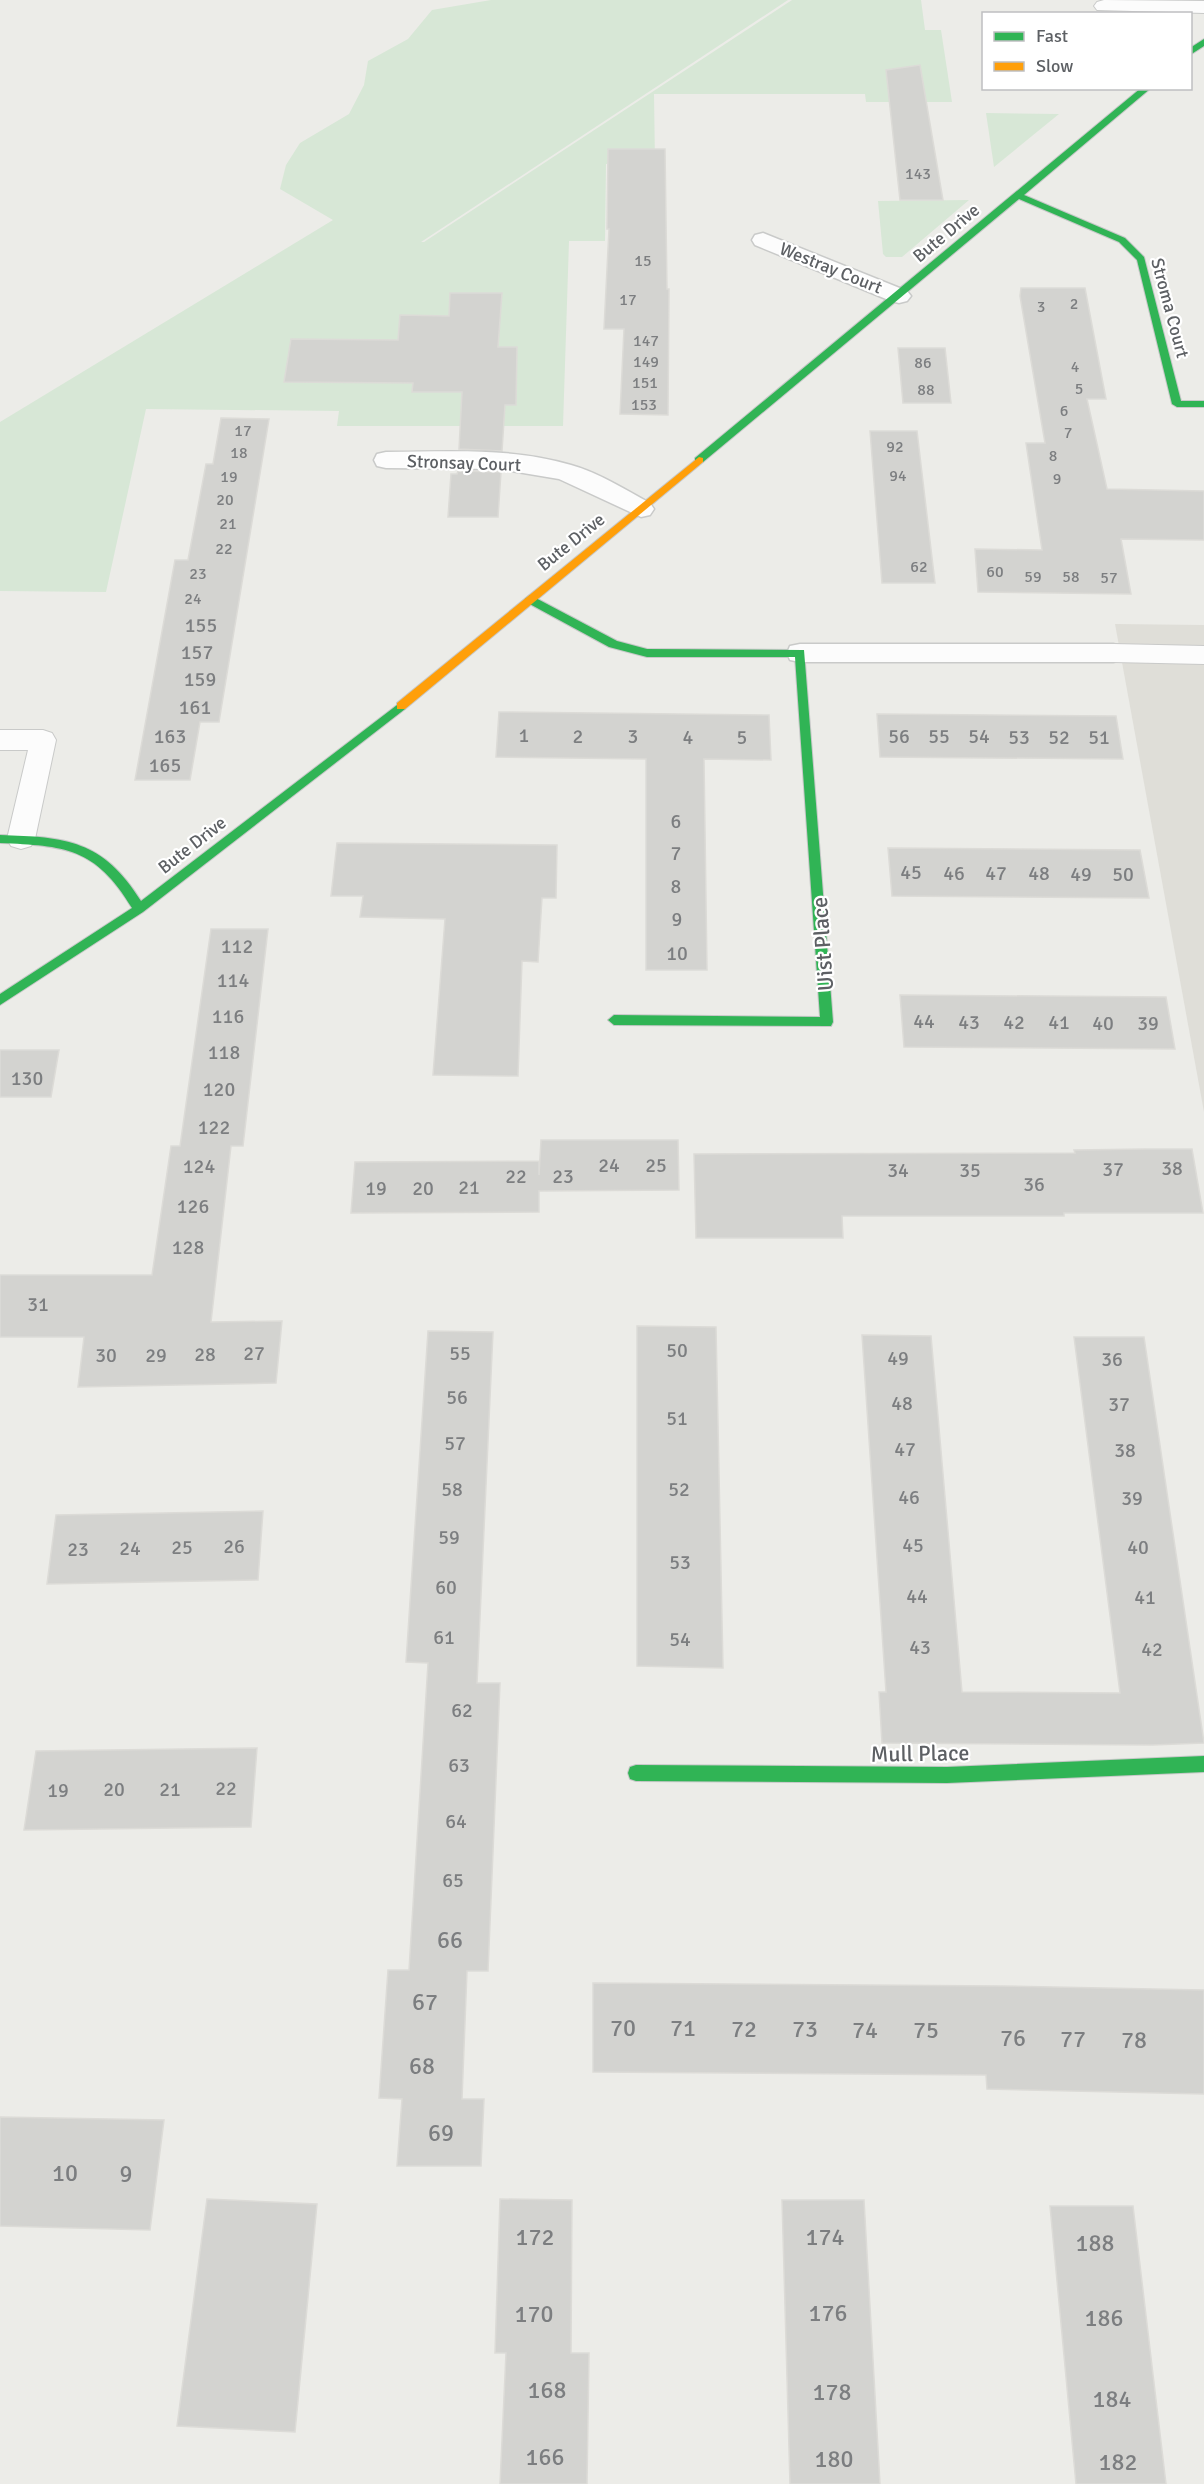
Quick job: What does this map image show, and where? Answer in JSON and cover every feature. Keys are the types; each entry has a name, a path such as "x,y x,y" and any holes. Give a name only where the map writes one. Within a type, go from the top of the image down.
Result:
{"street":[{"path":"1192,52 1204,42"},
{"name":"Bute Drive","path":"0,1000 139,909 430,684 1146,90"},
{"name":"Stroma Court","path":"1019,196 1122,240 1141,259 1177,404 1204,404"},
{"name":"Westray Court","path":"763,240 899,296"},
{"name":"Stronsay Court","path":"386,460 499,461 563,471 585,479 641,509"},
{"path":"530,599 613,644 646,653 1113,653"},
{"name":"Uist Place","path":"614,1020 827,1022 800,653"},
{"path":"10,839 72,845 103,865 127,888 139,909"},
{"name":"Mull Place","path":"636,1773 947,1775 1204,1764"}],"lane":[{"path":"1104,6 1204,7"},
{"path":"1113,653 1204,655"},
{"path":"0,740 43,740 10,839"}],"shaded area":[{"path":"1115,624 1204,625 1204,1112"}],"green space":[{"path":"491,0 788,0 421,242 792,0 921,0 925,30 941,30 952,102 866,102 865,94 654,94 655,164 606,164 605,241 569,241 563,426 337,426 339,411 146,409 106,592 0,591 0,422 333,220 280,189 286,165 300,143 349,114 364,85 368,61 408,39 432,10"},
{"path":"986,113 1059,114 994,167"},
{"path":"969,200 902,257 886,257 883,254 878,201"}],"building":[{"path":"920,65 943,200 900,200 886,70"},
{"path":"608,149 665,149 667,289 669,289 668,415 620,414 624,329 604,329 609,229 607,229"},
{"path":"1021,288 1085,288 1106,399 1087,399 1107,489 1204,491 1204,540 1121,539 1131,594 978,592 975,549 1042,550 1026,443 1045,443 1020,296"},
{"path":"450,293 502,293 498,347 517,347 516,405 505,405 502,451 459,449 462,392 412,392 413,383 284,382 291,339 398,340 400,315 449,316"},
{"path":"898,348 945,348 951,403 903,403"},
{"path":"221,418 269,419 219,722 200,722 190,780 135,780 175,560 188,560 206,464 213,464"},
{"path":"870,431 917,431 935,583 882,583"},
{"path":"458,471 501,472 498,517 448,517 451,474 457,474"},
{"path":"499,712 769,715 771,760 704,759 707,970 646,970 646,759 496,757"},
{"path":"877,714 1116,716 1123,759 880,757"},
{"path":"337,843 557,845 556,898 542,898 538,962 522,961 518,1076 433,1075 445,919 360,917 363,896 331,896"},
{"path":"888,848 1140,850 1149,898 892,896"},
{"path":"211,929 268,929 243,1146 231,1146 211,1322 282,1321 276,1383 78,1387 84,1337 0,1337 0,1275 152,1275 171,1146 180,1146"},
{"path":"900,995 1166,997 1175,1049 904,1047"},
{"path":"0,1050 59,1050 51,1097 0,1097"},
{"path":"541,1140 678,1140 679,1190 539,1191 539,1212 351,1213 355,1162 539,1161 539,1175"},
{"path":"1192,1149 1203,1213 1064,1213 1064,1216 842,1216 843,1238 696,1238 694,1154 1075,1153 1074,1150"},
{"path":"637,1326 716,1327 723,1668 637,1666"},
{"path":"428,1331 493,1332 477,1683 500,1683 488,1971 467,1971 462,2099 484,2099 481,2166 397,2166 402,2099 379,2098 388,1970 409,1970 428,1663 406,1662"},
{"path":"862,1335 931,1336 962,1692 1120,1693 1074,1337 1144,1337 1204,1743 1152,1745 882,1743 879,1692 886,1692"},
{"path":"263,1511 258,1580 47,1584 56,1515"},
{"path":"257,1748 251,1827 24,1830 36,1751"},
{"path":"593,1983 1204,1990 1204,2094 987,2089 986,2075 593,2072"},
{"path":"0,2117 164,2120 150,2230 0,2226"},
{"path":"207,2199 317,2204 295,2432 177,2426"},
{"path":"500,2199 572,2200 571,2353 589,2353 587,2484 500,2484 506,2353 495,2353"},
{"path":"782,2200 864,2200 880,2484 790,2484"},
{"path":"1050,2206 1133,2206 1166,2484 1076,2484"}],"traffic: fast":[{"path":"1192,51 1204,42"},
{"path":"699,460 1145,90"},
{"path":"1019,196 1122,240 1141,259 1177,404 1204,404"},
{"path":"530,599 613,644 647,653 800,653 827,1022 614,1020"},
{"path":"0,1000 139,909 401,706"},
{"path":"0,839 52,842 69,845 90,854 126,890 139,909"},
{"path":"636,1773 947,1775 1204,1764"}],"traffic: slow":[{"path":"401,706 699,460"}]}
